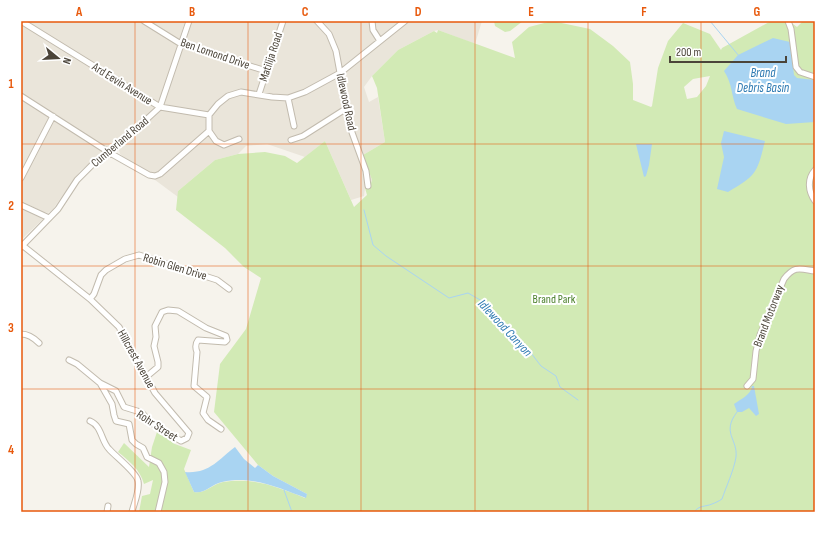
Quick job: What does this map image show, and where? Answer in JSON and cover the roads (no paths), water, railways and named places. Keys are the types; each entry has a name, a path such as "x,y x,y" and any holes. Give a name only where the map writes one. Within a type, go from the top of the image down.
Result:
{"street":[{"name":"Ard Eevin Avenue","path":"21,21 160,107 210,115"},
{"name":"Ben Lomond Drive","path":"144,21 181,44 266,71"},
{"name":"Cumberland Road","path":"22,246 58,209 77,180 92,165 110,153 160,107 189,21"},
{"name":"Matilija Road","path":"259,94 283,21"},
{"name":"Idlewood Road","path":"317,21 329,34 336,51 350,127 366,171 368,186"},
{"path":"372,21 373,30 380,41"},
{"path":"239,139 224,145 216,141 209,131 210,115 218,104 228,96 241,92 288,98 304,92 340,73 405,21"},
{"path":"788,21 791,29 796,67 800,72 815,77"},
{"path":"21,96 110,153 149,175 155,176 160,174 209,131"},
{"path":"288,98 294,126"},
{"path":"291,140 303,136 347,108"},
{"path":"21,178 53,116"},
{"path":"815,170 810,177 809,189 815,201"},
{"path":"21,205 49,218"},
{"name":"Hillcrest Avenue","path":"22,246 90,299 120,327 156,393 188,433"},
{"name":"Robin Glen Drive","path":"90,299 94,294 101,275 106,270 125,259 139,254 217,280 229,289"},
{"name":"Brand Motorway","path":"747,386 753,379 756,351 760,335 784,278 794,269 815,270"},
{"path":"146,376 158,367 154,346 156,337 155,326 162,312 168,310 178,311 206,328 226,336 227,340 225,342 198,340 195,348 197,352 194,386 207,397 203,413 208,420 220,429"},
{"path":"21,334 32,336 39,343"},
{"name":"Rohr Street","path":"69,360 77,364 100,383 116,391 124,407 143,414 150,422 181,441 187,438 188,433"},
{"path":"100,383 112,404 116,421 129,424 132,440 143,448 147,457 159,463 164,472 164,482 158,512"},
{"path":"90,421 98,428 107,448 128,466 138,481 132,512"},
{"path":"107,512 108,506"}],"water":[{"name":"Brand Debris Basin","path":"773,38 790,42 794,75 797,78 815,80 815,122 786,124 737,109 729,81 724,71 738,55"},
{"path":"724,131 765,141 760,160 754,172 745,181 728,192 717,189 724,157 721,143"},
{"path":"636,144 652,144 649,165 646,176 644,177"},
{"path":"752,386 754,386 759,414 756,416 749,408 742,412 737,412 734,404 750,392"},
{"path":"235,447 244,459 255,468 258,465 273,476 307,494 306,498 286,490 255,481 244,480 222,482 202,492 194,492 185,472 201,471 213,465"}],"waterway":[{"path":"710,21 739,56"},
{"name":"Idlewood Canyon","path":"364,210 373,245 386,256 449,298 468,293 482,301 487,310 501,320 541,366 556,376 560,387 578,400"},
{"path":"694,512 700,507 713,504 722,499 732,473 736,457 735,445 731,436 730,425 737,412"},
{"path":"284,490 292,512"}],"park label":[{"name":"Brand Park","path":"554,299"}]}
